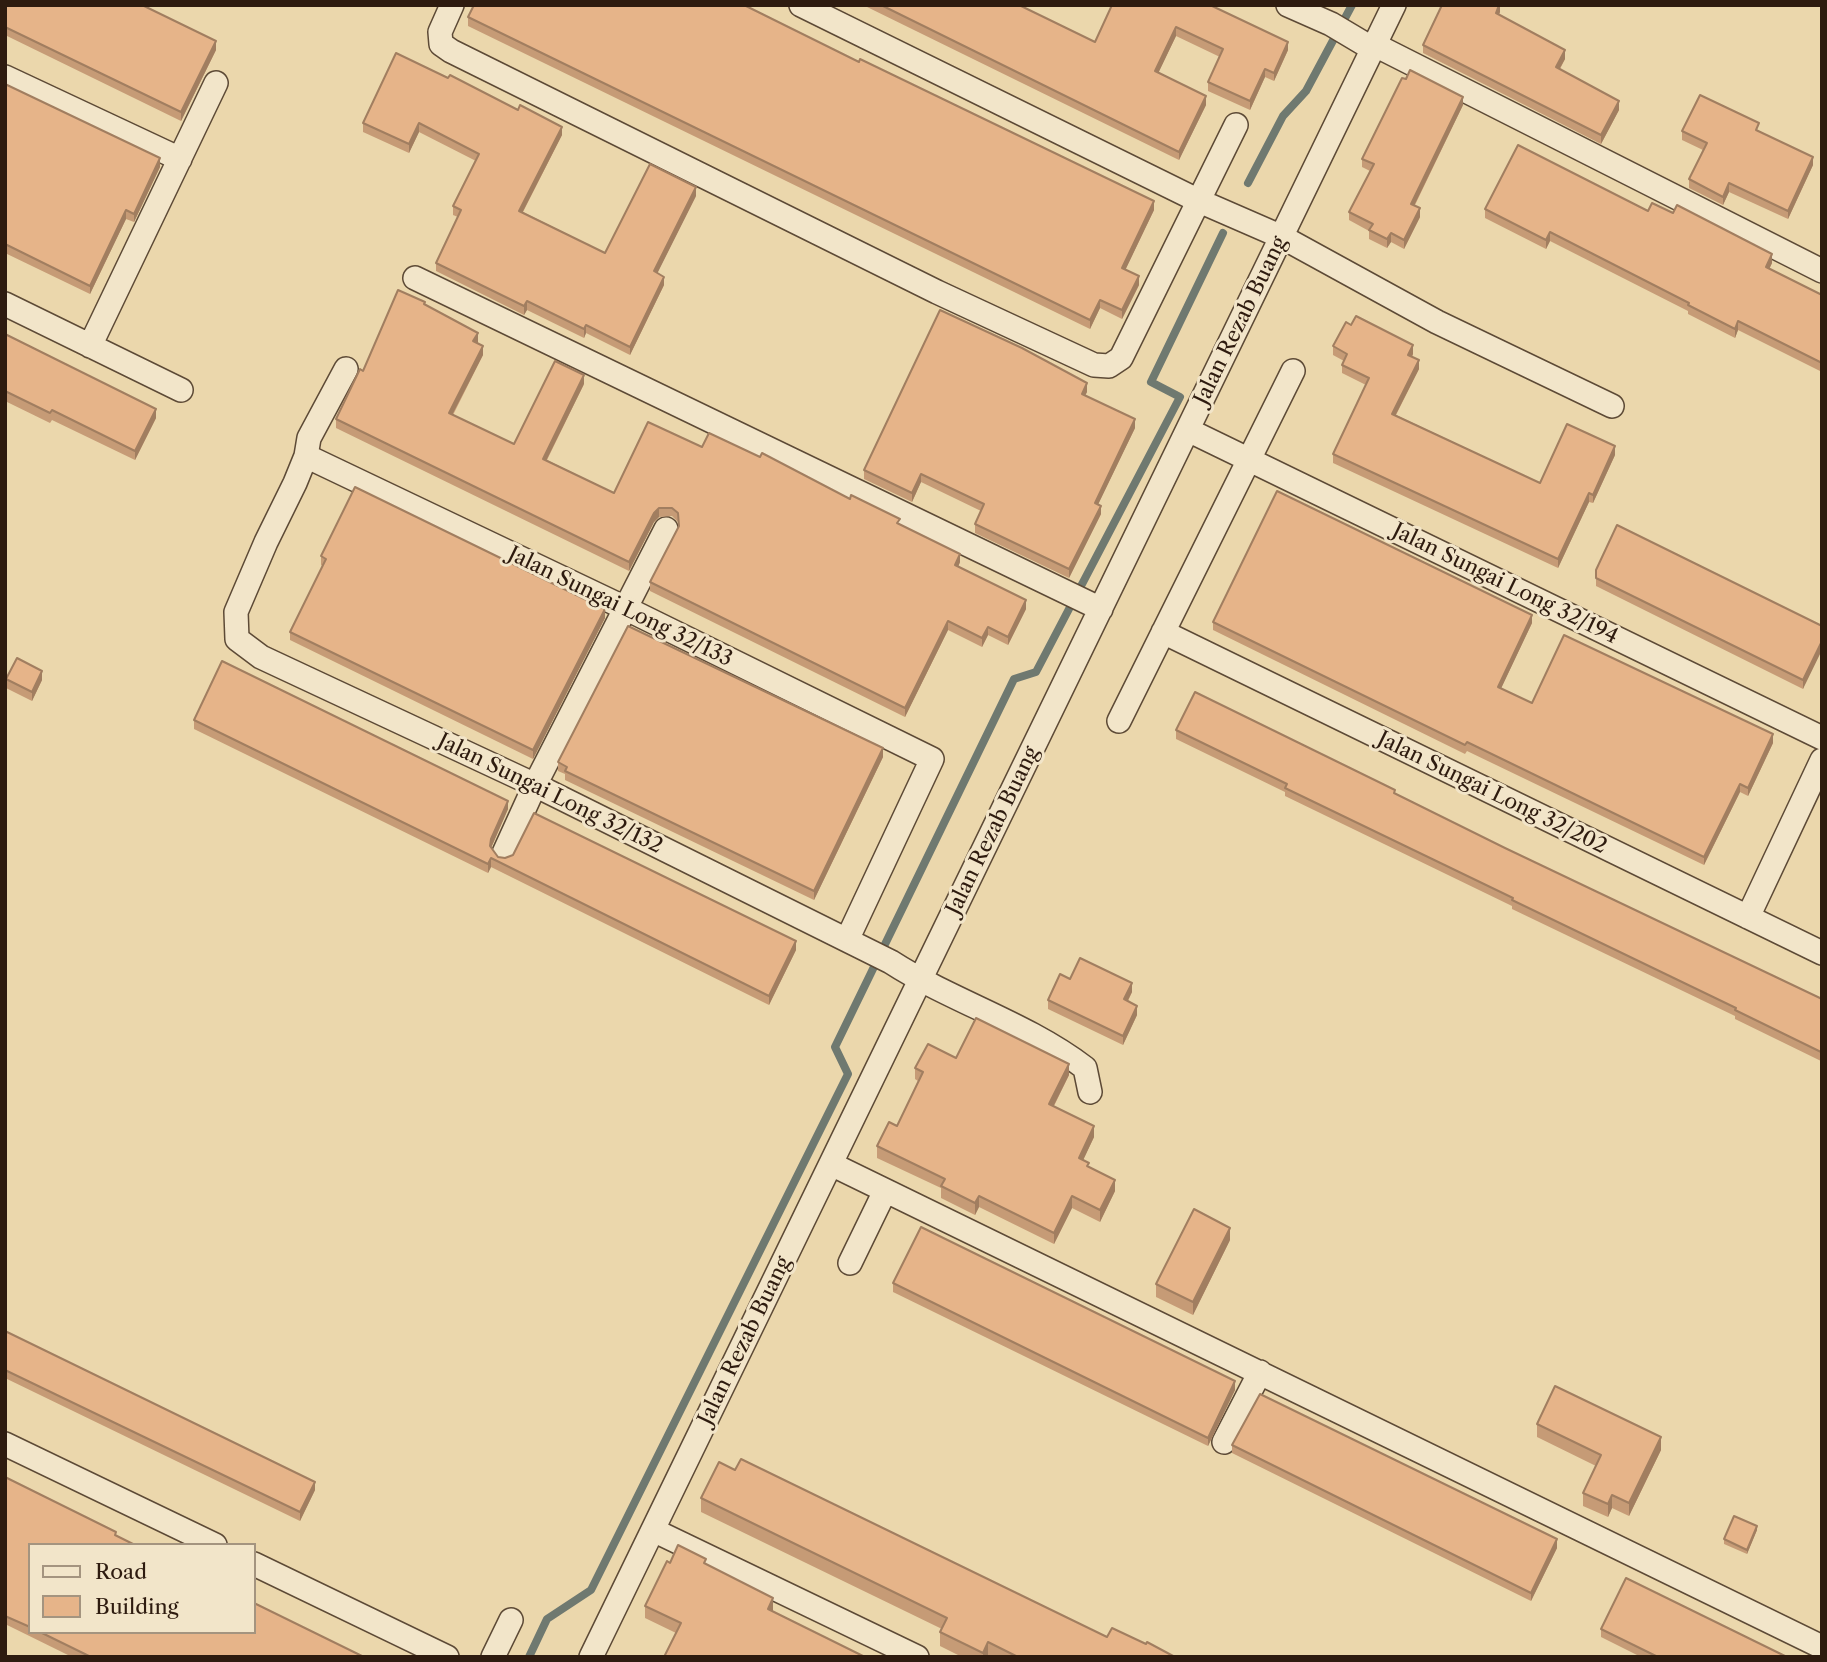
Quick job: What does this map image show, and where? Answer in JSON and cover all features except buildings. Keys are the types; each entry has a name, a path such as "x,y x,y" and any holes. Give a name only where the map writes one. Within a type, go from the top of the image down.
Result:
{"street":[{"path":"452,5 440,32 441,44 451,51 937,292 1094,365 1109,366 1121,358 1236,125"},
{"path":"801,5 1197,200 1282,236 1437,322 1612,405"},
{"path":"1288,5 1331,24 1352,37 1822,271"},
{"name":"Jalan Rezab Buang","path":"591,1657 1394,5"},
{"path":"5,77 180,159"},
{"path":"90,346 216,83"},
{"path":"415,278 1101,609"},
{"path":"5,304 181,390"},
{"path":"306,456 309,438 346,369"},
{"path":"1119,721 1293,371"},
{"name":"Jalan Sungai Long 32/194","path":"1188,430 1822,738"},
{"name":"Jalan Sungai Long 32/133","path":"306,456 625,608 932,759 856,945"},
{"name":"Jalan Sungai Long 32/132","path":"306,456 236,612 237,639 261,657 536,785 1063,1051 1085,1068 1090,1091"},
{"path":"504,853 666,529"},
{"name":"Jalan Sungai Long 32/202","path":"1163,632 1822,953"},
{"path":"1748,917 1822,760"},
{"path":"831,1164 1822,1647"},
{"path":"849,1263 885,1191"},
{"path":"1224,1441 1259,1372"},
{"path":"5,1444 211,1543"},
{"path":"653,1530 917,1657"},
{"path":"256,1565 447,1657"},
{"path":"493,1657 511,1620"}],"waterway":[{"path":"1248,183 1283,116 1306,91 1352,5"},
{"path":"529,1657 547,1619 591,1590 848,1074 835,1047 1014,679 1036,672 1180,397 1151,382 1223,233"}]}
